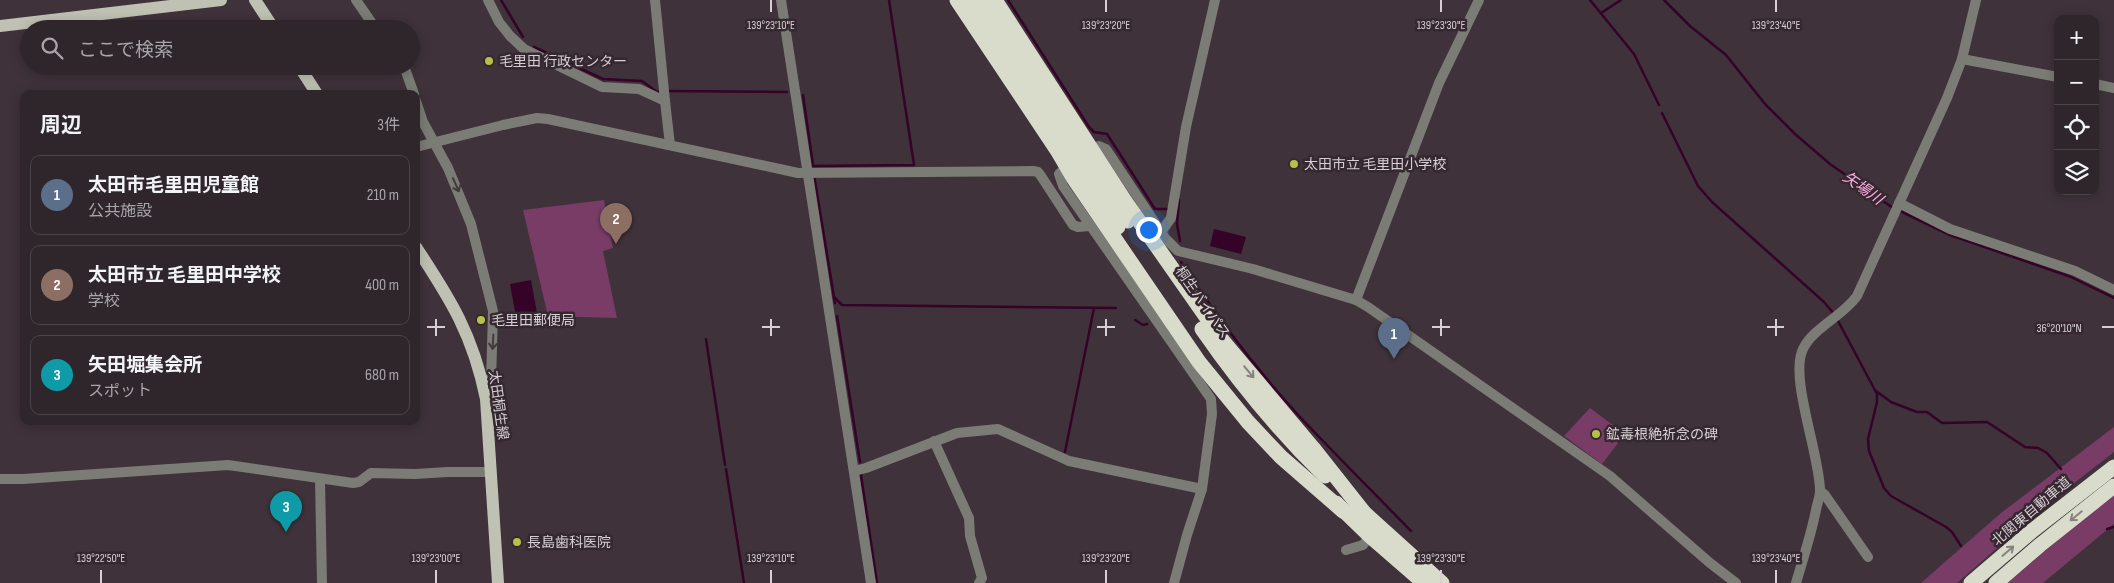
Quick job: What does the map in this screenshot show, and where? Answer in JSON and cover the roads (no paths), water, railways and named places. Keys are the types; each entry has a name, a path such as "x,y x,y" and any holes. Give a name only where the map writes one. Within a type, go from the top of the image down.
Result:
{"highway":[{"path":"957,0 1066,166 1199,362 1248,422 1282,457 1343,511"},
{"name":"桐生バイパス","path":"970,0 1123,224 1234,373 1309,460 1366,515 1442,583"},
{"name":"桐生バイパス","path":"984,0 1208,357 1283,447 1343,511 1424,583"},
{"path":"995,0 1130,209 1223,341 1313,448 1366,515"},
{"name":"北関東自動車道","path":"1971,583 2040,524 2114,467"},
{"path":"1996,583 2114,486"}],"main road":[{"path":"51,20 221,0"},
{"path":"255,0 268,20"},
{"path":"0,26 20,24"},
{"path":"305,75 314,90"},
{"name":"太田桐生線","path":"420,253 449,298 475,352 486,399 498,583"}],"street":[{"path":"356,0 370,20"},
{"path":"488,0 499,22 524,49 602,87 665,94"},
{"path":"655,0 670,145"},
{"path":"781,0 812,172 871,583"},
{"path":"1161,232 1170,218 1186,127 1215,0"},
{"path":"1356,300 1439,84 1479,0"},
{"path":"1796,583 1813,527 1820,491 1799,375 1800,356 1808,341 1843,312 1857,296 1962,59 1976,0"},
{"path":"1962,59 2054,76"},
{"path":"407,75 413,90"},
{"path":"2099,85 2114,88"},
{"path":"420,113 448,168 471,224 493,312 491,382 490,394 486,399"},
{"path":"420,146 503,125 537,118 548,118 798,173 1033,171 1038,172 1041,176 1073,225 1078,227 1089,226"},
{"path":"1174,583 1202,489 1212,408 1207,393 1089,226 1059,177 1059,174 1066,166 1098,146 1106,149 1161,232 1171,246 1178,251 1253,269 1356,300 1610,476 1710,563 1736,583"},
{"path":"1899,203 1950,229 2074,271 2114,290"},
{"path":"854,470 866,468 957,432 998,429 1069,461 1202,489"},
{"path":"934,442 969,518 970,536 982,578 979,583 972,583"},
{"path":"0,479 23,480 228,465 353,483 359,482 371,473 491,472"},
{"path":"320,479 322,583"},
{"path":"1820,491 1825,495 1868,557"},
{"path":"1346,550 1363,545 1370,536"}],"waterway":[{"path":"501,0 523,37"},
{"path":"813,166 914,165 889,0"},
{"path":"1008,0 1089,127 1094,132 1107,134 1155,209 1167,209"},
{"path":"1590,0 1634,54 1659,105"},
{"name":"矢場川","path":"1601,13 1621,0"},
{"name":"矢場川","path":"1664,0 1690,26 1726,55 1765,104 1795,134 1830,164 1893,208"},
{"path":"534,47 603,79 642,81 657,92 662,91"},
{"path":"667,91 787,92"},
{"path":"803,95 813,165"},
{"path":"1662,113 1698,186 1712,202 1824,302 1834,314"},
{"path":"814,175 835,303"},
{"path":"1179,200 1177,224 1180,241"},
{"name":"矢場川","path":"1898,210 1950,235 2071,277 2114,298"},
{"path":"1181,262 1237,342 1267,380 1313,431 1411,531"},
{"path":"834,297 842,305 1116,308"},
{"path":"1065,452 1094,308"},
{"path":"837,316 860,462"},
{"path":"1837,319 1877,394 1877,402 1868,439 1869,451 1884,488 1891,496 1946,527 1952,532 1961,546"},
{"path":"1135,320 1143,325 1147,324"},
{"path":"706,339 725,465"},
{"path":"1876,391 1891,402 1917,412 1927,412 1942,423 1987,422 2025,447 2038,448 2047,453 2061,469"},
{"path":"726,469 744,583"},
{"path":"861,475 877,583"},
{"path":"2107,529 2114,527"}],"place":[{"name":"毛里田 行政センター","path":"489,61"},
{"name":"太田市立 毛里田小学校","path":"1294,164"},
{"name":"太田市立 毛里田中学校","path":"616,244"},
{"name":"毛里田郵便局","path":"481,320"},
{"name":"太田市毛里田児童館","path":"1394,359"},
{"name":"鉱毒根絶祈念の碑","path":"1596,434"},
{"name":"矢田堀集会所","path":"286,532"},
{"name":"長島歯科医院","path":"517,542"}]}
